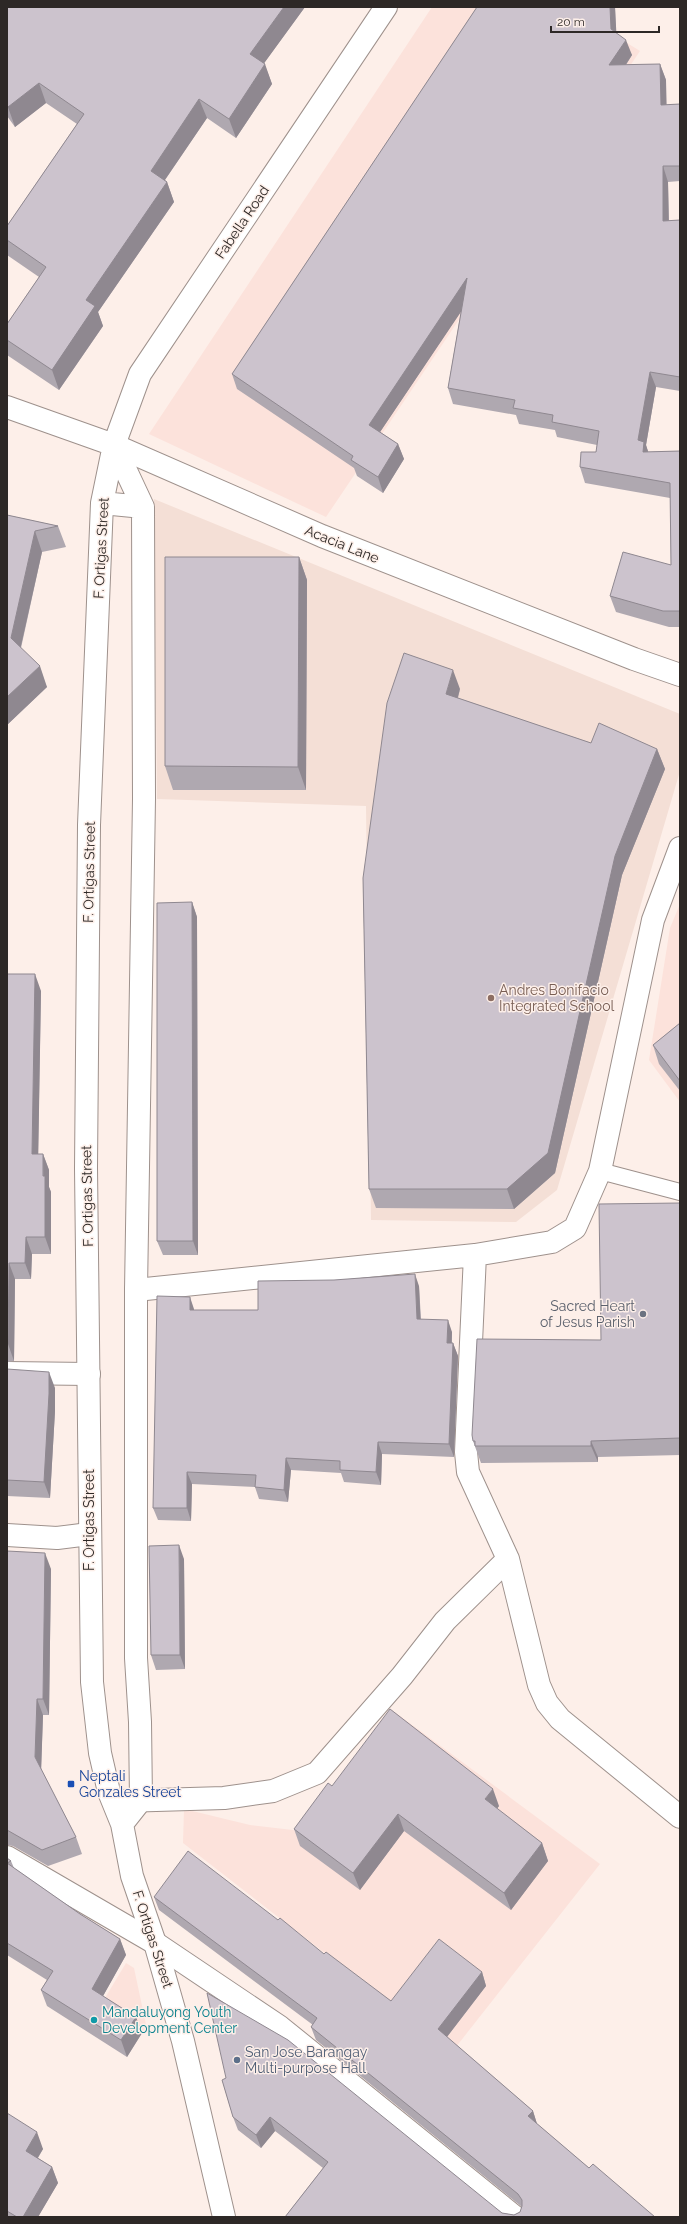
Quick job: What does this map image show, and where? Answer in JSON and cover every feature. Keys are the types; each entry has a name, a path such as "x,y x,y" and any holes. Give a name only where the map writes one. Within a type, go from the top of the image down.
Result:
{"street":[{"name":"Fabella Road","path":"114,445 140,374 386,7"},
{"name":"Acacia Lane","path":"11,411 114,445 322,536 634,659 680,675"},
{"name":"F. Ortigas Street","path":"114,445 102,503 89,825 86,1168 89,1374 88,1534 92,1682 100,1753 113,1802 122,1824 132,1876 155,1942 183,2041 224,2217"},
{"path":"114,445 143,506 144,799 136,1290 136,1658 140,1722 141,1800 122,1824"},
{"path":"102,503 143,506"},
{"path":"136,1290 475,1255 552,1242 575,1228 600,1171 653,920 680,848"},
{"path":"475,1255 466,1452 468,1472 508,1559 539,1685 547,1703 560,1719 680,1817"},
{"path":"7,1373 89,1374"},
{"path":"7,1534 57,1538 88,1534"},
{"path":"113,1802 217,1798 273,1791 317,1773 402,1676 446,1621 508,1559"},
{"path":"7,1857 155,1942 280,2027 515,2217"}],"lane":[{"path":"600,1171 680,1192"}],"shaded area":[{"path":"432,7 569,7 640,51 326,517 149,434"},
{"name":"Andres Bonifacio Integrated School","path":"154,499 680,714 680,771 557,1190 516,1222 371,1220 366,806 157,799"},
{"path":"680,904 680,1102 649,1060 670,928"},
{"path":"392,1710 600,1864 452,2052 183,1843 184,1809 250,1825 301,1831"},
{"path":"126,1963 134,1968 148,2034 102,2003"}],"building":[{"path":"7,7 284,7 250,54 265,64 229,119 199,99 151,171 167,182 86,300 95,306 52,370 7,340 7,324 46,267 7,240 7,226 84,114 39,83 8,107 7,106"},
{"path":"477,7 610,7 611,29 626,40 609,65 660,64 661,105 680,104 680,166 663,166 663,221 680,220 680,377 650,372 638,440 644,442 643,452 680,451 680,611 663,611 610,596 623,552 671,565 670,483 580,467 581,452 596,452 599,431 552,422 553,415 513,408 515,400 448,388 467,278 369,425 398,444 378,477 351,460 353,456 232,374"},
{"path":"7,515 58,526 35,531 11,638 40,666 7,697"},
{"path":"165,557 299,557 298,767 165,766"},
{"path":"404,653 453,670 446,694 591,743 599,723 657,749 615,856 548,1153 507,1189 369,1189 363,878 387,703"},
{"path":"192,902 193,1241 157,1241 157,903"},
{"path":"7,974 35,974 32,1154 43,1154 43,1176 45,1176 45,1237 26,1237 25,1263 9,1263 8,1344 7,1344"},
{"path":"680,1023 680,1081 653,1045"},
{"path":"680,1203 680,1438 591,1441 591,1446 475,1446 475,1441 473,1441 472,1435 477,1339 601,1340 599,1204"},
{"path":"415,1274 417,1319 448,1320 447,1343 453,1343 449,1444 378,1442 376,1472 340,1470 340,1461 286,1458 284,1490 255,1487 256,1475 187,1472 187,1508 153,1508 157,1296 190,1297 190,1310 258,1310 258,1281 334,1280"},
{"path":"7,1369 49,1372 44,1482 7,1480"},
{"path":"179,1545 180,1655 151,1655 149,1546"},
{"path":"7,1551 45,1553 43,1699 37,1699 35,1757 76,1837 42,1850 7,1830"},
{"path":"390,1709 493,1789 485,1799 542,1843 504,1893 398,1814 353,1873 294,1829 328,1783 332,1786"},
{"path":"188,1851 278,1920 280,1918 324,1954 326,1952 391,2001 439,1939 482,1972 438,2029 533,2111 528,2116 589,2168 593,2164 655,2217 285,2217 328,2162 270,2117 256,2135 233,2117 222,2080 226,2078 207,1993 288,2040 502,2213 514,2215 520,2212 522,2200 518,2194 311,2027 317,2018 154,1897"},
{"path":"7,1863 80,1914 120,1939 92,1989 136,2017 121,2040 41,1990 53,1971 7,1943"},
{"path":"7,2113 37,2132 26,2151 52,2167 23,2217 17,2217 7,2211"}],"place":[{"name":"Andres Bonifacio Integrated School","path":"491,998"},
{"name":"Sacred Heart of Jesus Parish","path":"643,1314"},
{"name":"Neptali Gonzales Street","path":"71,1784"},
{"name":"Mandaluyong Youth Development Center","path":"94,2020"},
{"name":"San Jose Barangay Multi-purpose Hall","path":"237,2060"}]}
